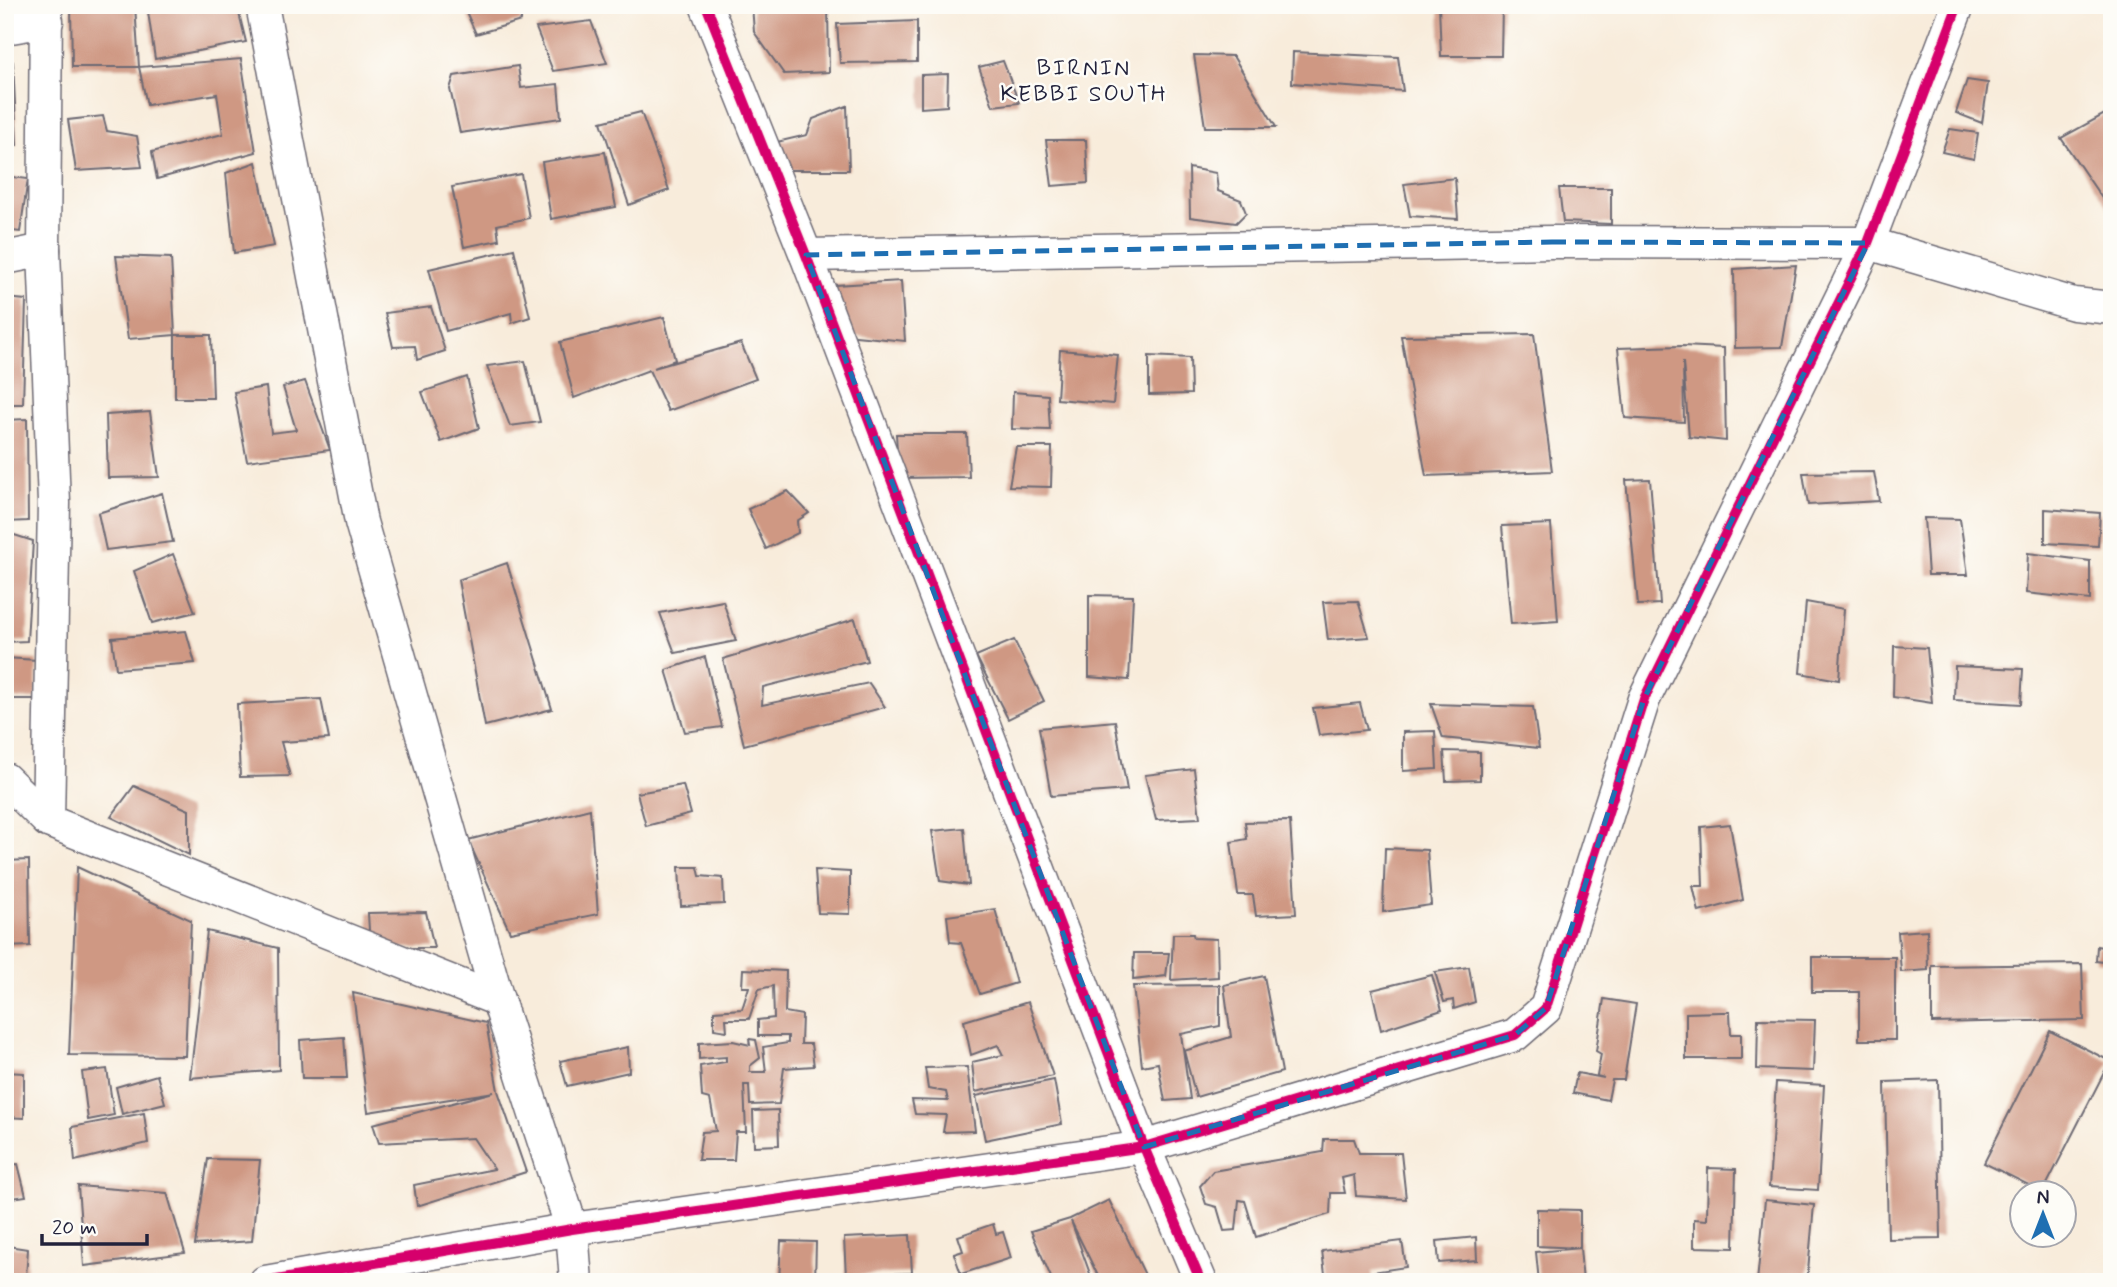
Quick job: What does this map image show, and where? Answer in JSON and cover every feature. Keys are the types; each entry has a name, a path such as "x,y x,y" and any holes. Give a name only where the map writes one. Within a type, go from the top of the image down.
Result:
{"street":[{"path":"262,5 361,522 498,1000 572,1229 576,1282"},
{"path":"705,5 806,255 1144,1147 1201,1282"},
{"path":"265,1282 572,1229 1144,1147 1515,1035 1546,1008 1644,699 1868,243 1958,5"},
{"path":"5,28 46,13 44,250 54,503 48,821"},
{"path":"806,255 1552,242 1868,243 2074,304 2112,308"},
{"path":"5,258 44,250"},
{"path":"5,779 48,821 498,1000"}],"highlighted area":[{"path":"1552,242 1868,243 1644,699 1546,1008 1515,1035 1144,1147 806,255"}],"building":[{"path":"71,5 135,5 139,67 72,67"},
{"path":"147,5 237,5 246,42 155,59"},
{"path":"463,5 521,5 521,21 476,34"},
{"path":"752,5 828,5 829,72 784,74 754,32"},
{"path":"1439,5 1502,5 1501,56 1441,56"},
{"path":"591,21 607,63 553,71 536,28"},
{"path":"917,21 917,62 840,63 837,24"},
{"path":"1293,52 1398,57 1403,91 1292,83"},
{"path":"1194,55 1233,56 1276,127 1205,127"},
{"path":"241,59 256,152 157,179 152,152 223,134 217,94 147,105 139,67"},
{"path":"1003,61 1019,103 993,106 979,67"},
{"path":"13,62 17,145 5,146 5,63"},
{"path":"518,66 521,88 558,84 561,118 460,133 450,89 454,76"},
{"path":"948,74 947,106 921,108 921,75"},
{"path":"1967,80 1988,83 1982,123 1956,113"},
{"path":"847,106 849,170 787,170 777,142 807,135 813,119"},
{"path":"2112,110 2112,213 2061,138"},
{"path":"641,112 669,190 629,205 601,122"},
{"path":"103,116 107,131 137,136 142,167 76,171 68,120"},
{"path":"1950,129 1978,133 1974,159 1942,152"},
{"path":"1046,140 1086,140 1088,183 1052,186"},
{"path":"605,152 616,207 551,219 542,162"},
{"path":"256,162 274,246 234,253 226,173"},
{"path":"1189,168 1216,173 1218,191 1241,200 1246,213 1236,223 1190,217"},
{"path":"521,174 529,218 497,225 499,240 464,247 452,187"},
{"path":"5,176 28,179 20,232 5,230"},
{"path":"1455,178 1458,219 1410,216 1404,184"},
{"path":"1559,188 1611,188 1611,224 1563,222"},
{"path":"514,249 530,317 512,323 511,313 446,331 429,269"},
{"path":"116,256 171,258 175,335 128,339"},
{"path":"1796,265 1782,347 1735,348 1734,269"},
{"path":"901,281 905,341 836,334 835,285"},
{"path":"5,298 26,300 23,404 5,404"},
{"path":"431,307 445,351 417,360 415,346 393,347 385,313"},
{"path":"664,317 675,360 654,368 741,343 756,379 668,411 649,370 574,398 560,342"},
{"path":"1534,334 1552,471 1426,476 1401,336"},
{"path":"175,335 211,335 213,398 175,398"},
{"path":"1618,348 1724,348 1726,441 1689,437 1683,362 1684,422 1625,418"},
{"path":"1060,350 1118,355 1113,404 1057,399"},
{"path":"1149,356 1190,358 1191,394 1149,395"},
{"path":"525,361 540,422 510,426 487,366"},
{"path":"467,377 479,428 441,442 422,392"},
{"path":"305,381 330,450 247,461 234,392 266,387 271,433 296,430 283,387"},
{"path":"1013,392 1048,395 1050,430 1012,429"},
{"path":"150,412 159,477 108,478 106,415"},
{"path":"27,419 28,521 5,522 5,420"},
{"path":"896,434 967,434 969,477 899,478"},
{"path":"1016,447 1052,447 1051,487 1009,486"},
{"path":"1874,472 1879,501 1808,505 1803,473"},
{"path":"1650,479 1660,604 1638,605 1626,480"},
{"path":"788,491 809,513 797,521 798,533 766,549 748,509"},
{"path":"162,493 173,542 106,550 98,513"},
{"path":"2045,509 2100,513 2098,546 2045,543"},
{"path":"1924,518 1960,519 1968,575 1928,575"},
{"path":"1551,524 1558,621 1511,624 1502,526"},
{"path":"5,532 33,541 27,641 5,642"},
{"path":"2028,553 2090,561 2090,600 2026,593"},
{"path":"173,554 195,612 152,623 134,571"},
{"path":"507,563 552,709 485,726 458,580"},
{"path":"1089,595 1133,596 1129,680 1089,677"},
{"path":"723,601 736,641 675,653 660,613"},
{"path":"1358,601 1369,637 1328,640 1323,602"},
{"path":"1806,602 1844,609 1839,680 1800,673"},
{"path":"855,619 867,661 763,687 762,705 869,683 885,707 744,745 723,659"},
{"path":"186,631 195,663 116,669 112,638"},
{"path":"1014,640 1044,701 1008,719 976,656"},
{"path":"1894,646 1927,648 1932,703 1893,697"},
{"path":"705,657 722,727 685,732 666,670"},
{"path":"5,658 37,660 36,699 5,699"},
{"path":"1955,666 2023,669 2021,704 1954,700"},
{"path":"321,699 329,739 281,742 290,776 240,777 237,704"},
{"path":"1360,703 1367,730 1319,735 1313,708"},
{"path":"1431,704 1533,707 1539,748 1443,738"},
{"path":"1115,721 1127,790 1051,796 1039,728"},
{"path":"1435,731 1437,769 1403,771 1403,732"},
{"path":"1444,751 1480,752 1480,780 1446,781"},
{"path":"1194,769 1200,818 1156,820 1145,775"},
{"path":"683,785 691,814 646,826 637,793"},
{"path":"134,786 189,810 189,855 111,817"},
{"path":"590,809 598,914 510,932 468,840"},
{"path":"1290,821 1296,914 1256,916 1253,895 1238,895 1231,842 1247,839 1245,822"},
{"path":"1730,824 1743,900 1699,912 1693,886 1703,886 1701,827"},
{"path":"964,828 969,885 940,881 932,831"},
{"path":"1385,848 1427,850 1431,905 1383,912"},
{"path":"29,860 30,946 5,947 5,861"},
{"path":"77,867 191,920 185,1056 69,1055"},
{"path":"679,867 698,867 700,876 723,878 724,904 681,906"},
{"path":"815,870 850,872 850,914 818,913"},
{"path":"995,909 1016,983 980,994 961,943 950,942 947,916"},
{"path":"426,912 434,948 370,948 368,913"},
{"path":"1927,930 1928,970 1901,972 1898,932"},
{"path":"207,931 278,948 279,1070 190,1078"},
{"path":"1173,934 1193,934 1194,938 1217,939 1218,977 1171,980"},
{"path":"2097,946 2112,949 2112,963 2096,961"},
{"path":"1134,953 1169,953 1166,976 1133,980"},
{"path":"1812,957 1895,957 1895,1040 1859,1040 1859,992 1812,992"},
{"path":"2082,964 2084,1020 1932,1023 1932,966"},
{"path":"1469,967 1475,1002 1454,1009 1453,1000 1444,1002 1435,972"},
{"path":"743,969 786,971 785,1012 802,1015 801,1044 811,1044 814,1066 784,1068 779,1104 750,1105 749,1085 744,1085 746,1132 736,1132 734,1160 698,1160 702,1132 716,1131 710,1099 702,1097 700,1066 726,1062 726,1057 699,1059 699,1043 733,1041 750,1045 749,1039 756,1040 760,1058 750,1066 750,1072 766,1072 763,1047 788,1043 788,1036 758,1036 758,1020 774,1018 773,986 759,989 749,1019 726,1019 727,1031 714,1029 714,1011 742,1009 749,987 742,987"},
{"path":"1432,975 1442,1010 1381,1030 1372,990"},
{"path":"1264,976 1282,1072 1196,1097 1184,1051 1231,1037 1224,985"},
{"path":"1220,985 1220,1026 1181,1034 1190,1099 1165,1101 1158,1063 1142,1066 1133,986"},
{"path":"353,993 486,1023 498,1091 526,1172 417,1206 414,1185 494,1169 473,1138 379,1143 373,1124 494,1092 368,1112"},
{"path":"1604,999 1636,1004 1624,1080 1612,1080 1608,1100 1573,1093 1577,1073 1604,1078 1597,1076 1601,1054 1596,1051"},
{"path":"1028,1002 1053,1076 975,1092 972,1062 1003,1055 998,1045 971,1055 964,1021"},
{"path":"1730,1012 1731,1034 1741,1034 1741,1059 1686,1059 1686,1013"},
{"path":"1758,1019 1815,1020 1813,1071 1757,1069"},
{"path":"2050,1031 2110,1061 2050,1178 2015,1178 1984,1163"},
{"path":"344,1037 347,1078 302,1078 300,1040"},
{"path":"628,1047 629,1072 567,1086 560,1061"},
{"path":"967,1067 975,1131 943,1132 946,1115 915,1114 912,1100 948,1101 946,1092 928,1089 925,1068"},
{"path":"107,1069 114,1115 88,1120 82,1072"},
{"path":"5,1072 24,1073 24,1118 5,1117"},
{"path":"157,1075 165,1103 122,1114 116,1087"},
{"path":"1054,1080 1062,1124 985,1140 976,1096"},
{"path":"1938,1080 1941,1238 1888,1239 1885,1082"},
{"path":"1776,1082 1824,1085 1818,1190 1769,1187"},
{"path":"778,1110 779,1145 754,1146 753,1111"},
{"path":"144,1113 148,1143 75,1161 72,1127"},
{"path":"1324,1139 1354,1139 1359,1153 1401,1153 1406,1199 1356,1196 1354,1175 1342,1178 1345,1193 1331,1193 1330,1214 1256,1237 1245,1201 1239,1200 1236,1230 1224,1231 1217,1207 1206,1204 1200,1186 1213,1171 1323,1152"},
{"path":"208,1159 260,1160 252,1241 195,1245"},
{"path":"18,1164 26,1196 5,1199 5,1165"},
{"path":"1708,1168 1736,1169 1734,1248 1694,1247 1694,1219 1707,1220"},
{"path":"78,1186 167,1193 185,1253 84,1266"},
{"path":"1109,1200 1147,1279 1142,1282 1101,1282 1071,1221 1093,1282 1053,1282 1031,1231 1070,1219"},
{"path":"1765,1200 1814,1205 1807,1282 1757,1282"},
{"path":"1537,1209 1580,1210 1580,1248 1537,1246"},
{"path":"993,1224 996,1234 1003,1232 1011,1258 961,1274 954,1254 963,1251 958,1236"},
{"path":"910,1235 912,1273 846,1276 844,1238"},
{"path":"5,1236 8,1246 28,1249 26,1277 5,1277"},
{"path":"1476,1237 1477,1260 1439,1263 1437,1241"},
{"path":"781,1241 816,1242 815,1282 779,1282"},
{"path":"1402,1241 1406,1267 1372,1272 1374,1282 1326,1282 1322,1251"},
{"path":"1580,1248 1583,1282 1539,1282 1536,1252"}],"cycle path":[{"path":"706,5 806,255 1144,1147 1201,1282"},
{"path":"265,1282 572,1229 1144,1147 1515,1035 1546,1008 1644,699 1868,243 1958,5"}],"district":[{"name":"BIRNIN KEBBI SOUTH","path":"1084,82"}]}
